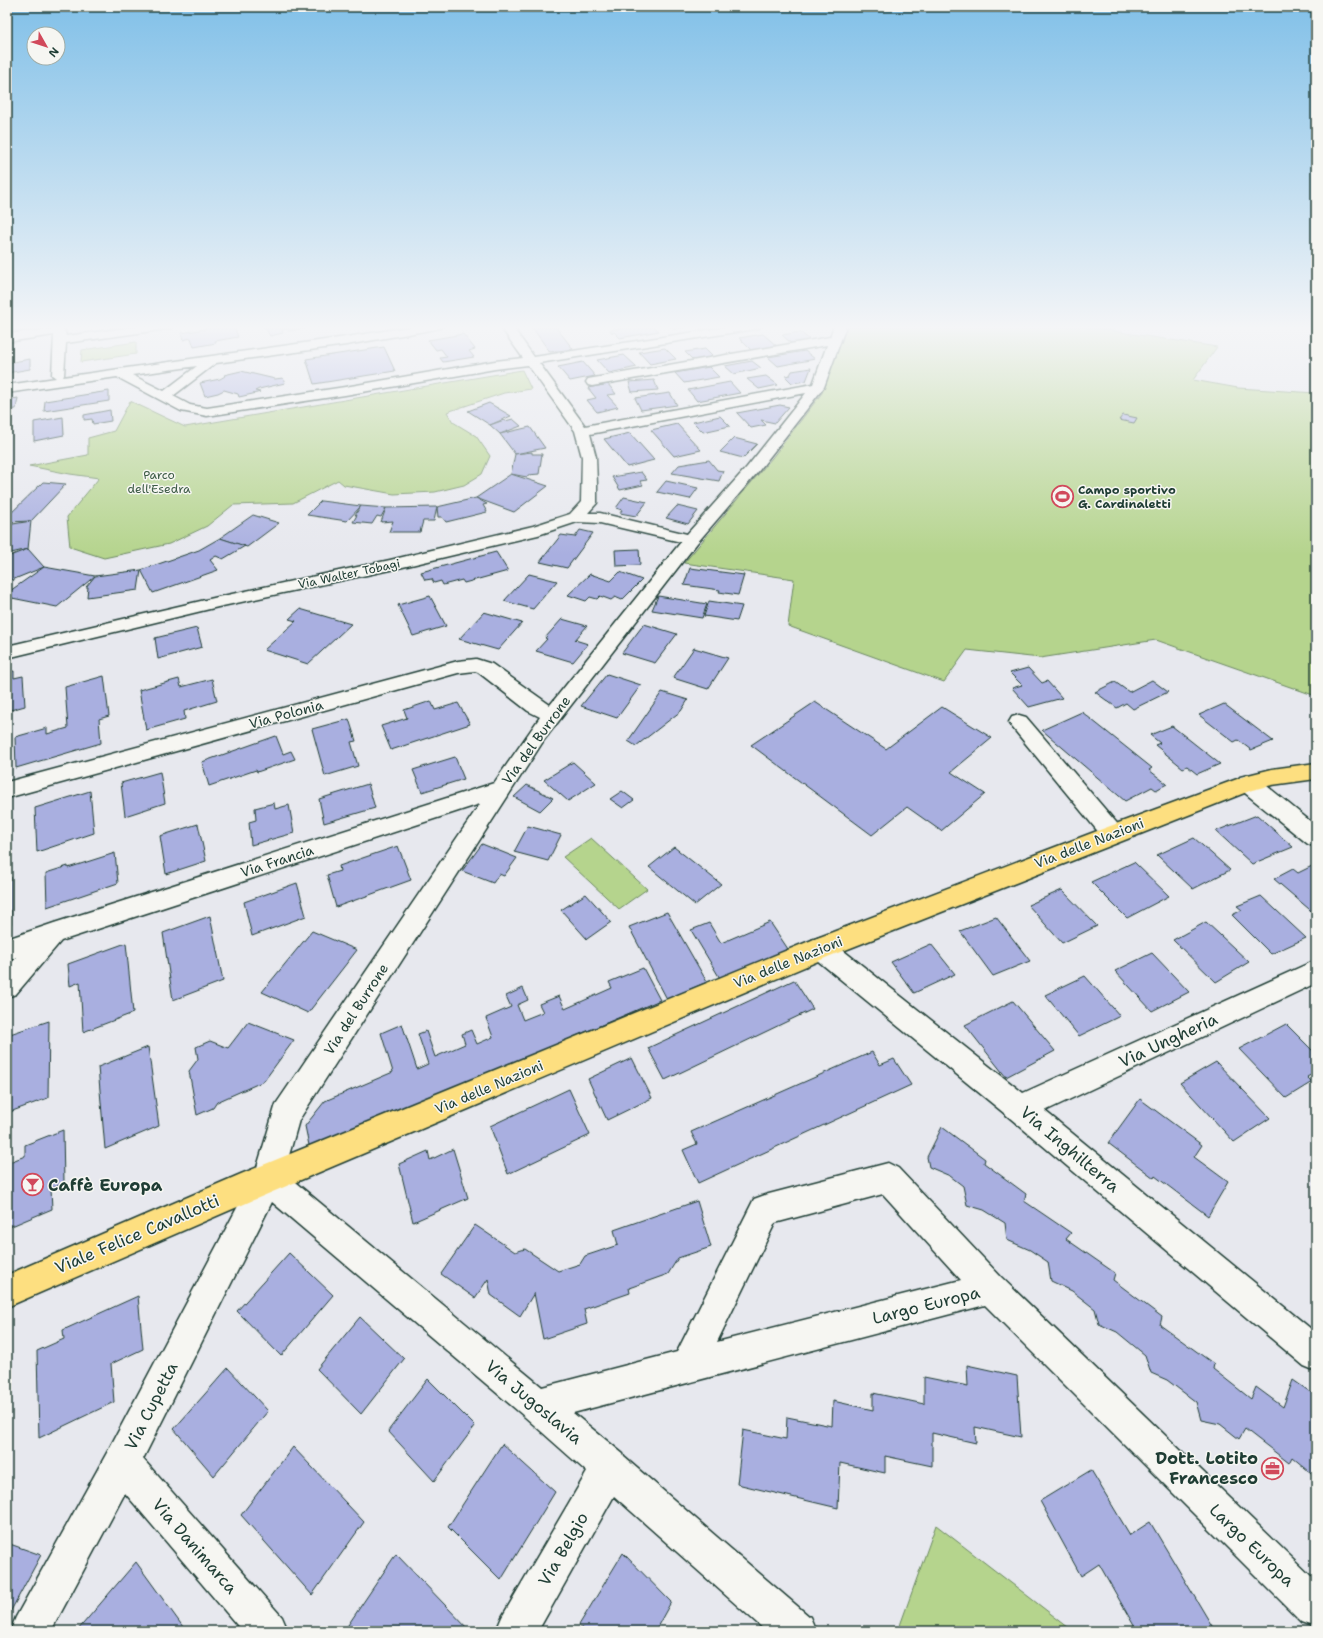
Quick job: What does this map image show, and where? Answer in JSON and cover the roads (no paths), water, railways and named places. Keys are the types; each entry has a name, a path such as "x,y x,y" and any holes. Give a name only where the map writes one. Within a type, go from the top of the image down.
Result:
{"main road":[{"name":"Via delle Nazioni","path":"268,1178 822,948 1113,834 1248,784 1272,777 1316,771"},
{"name":"Viale Felice Cavallotti","path":"7,1291 268,1178"}],"street":[{"path":"175,402 186,408 207,412 270,402"},
{"path":"561,402 582,431 586,440 590,474 589,503 576,516"},
{"path":"582,431 735,402"},
{"name":"Via del Burrone","path":"268,1178 286,1114 537,735 691,540 752,470 806,402"},
{"name":"Via Walter Tobagi","path":"7,652 218,602 405,562 538,530 576,516 600,518 691,540"},
{"name":"Via Polonia","path":"7,790 458,667 476,665 485,668 534,706 553,716"},
{"path":"1019,722 1113,834"},
{"path":"1248,784 1316,838"},
{"name":"Via Francia","path":"7,950 501,789"},
{"name":"Via Francia","path":"7,986 54,934"},
{"name":"Via Inghilterra","path":"822,948 1020,1108 1316,1354"},
{"name":"Via Ungheria","path":"1020,1108 1316,971"},
{"name":"Via Jugoslavia","path":"268,1178 537,1404 796,1631"},
{"name":"Via Cupetta","path":"30,1631 122,1462 268,1178"},
{"path":"688,1366 765,1210 888,1178 990,1288"},
{"name":"Largo Europa","path":"537,1404 990,1288 1316,1608"},
{"name":"Via Danimarca","path":"122,1462 268,1631"},
{"name":"Via Belgio","path":"516,1631 610,1467"}],"place":[{"name":"Campo sportivo G. Cardinaletti","path":"1063,497"},
{"name":"Caffè Europa","path":"33,1185"},
{"name":"Dott. Lotito Francesco","path":"1273,1468"}],"park label":[{"name":"Parco dell'Esedra","path":"159,482"}]}
